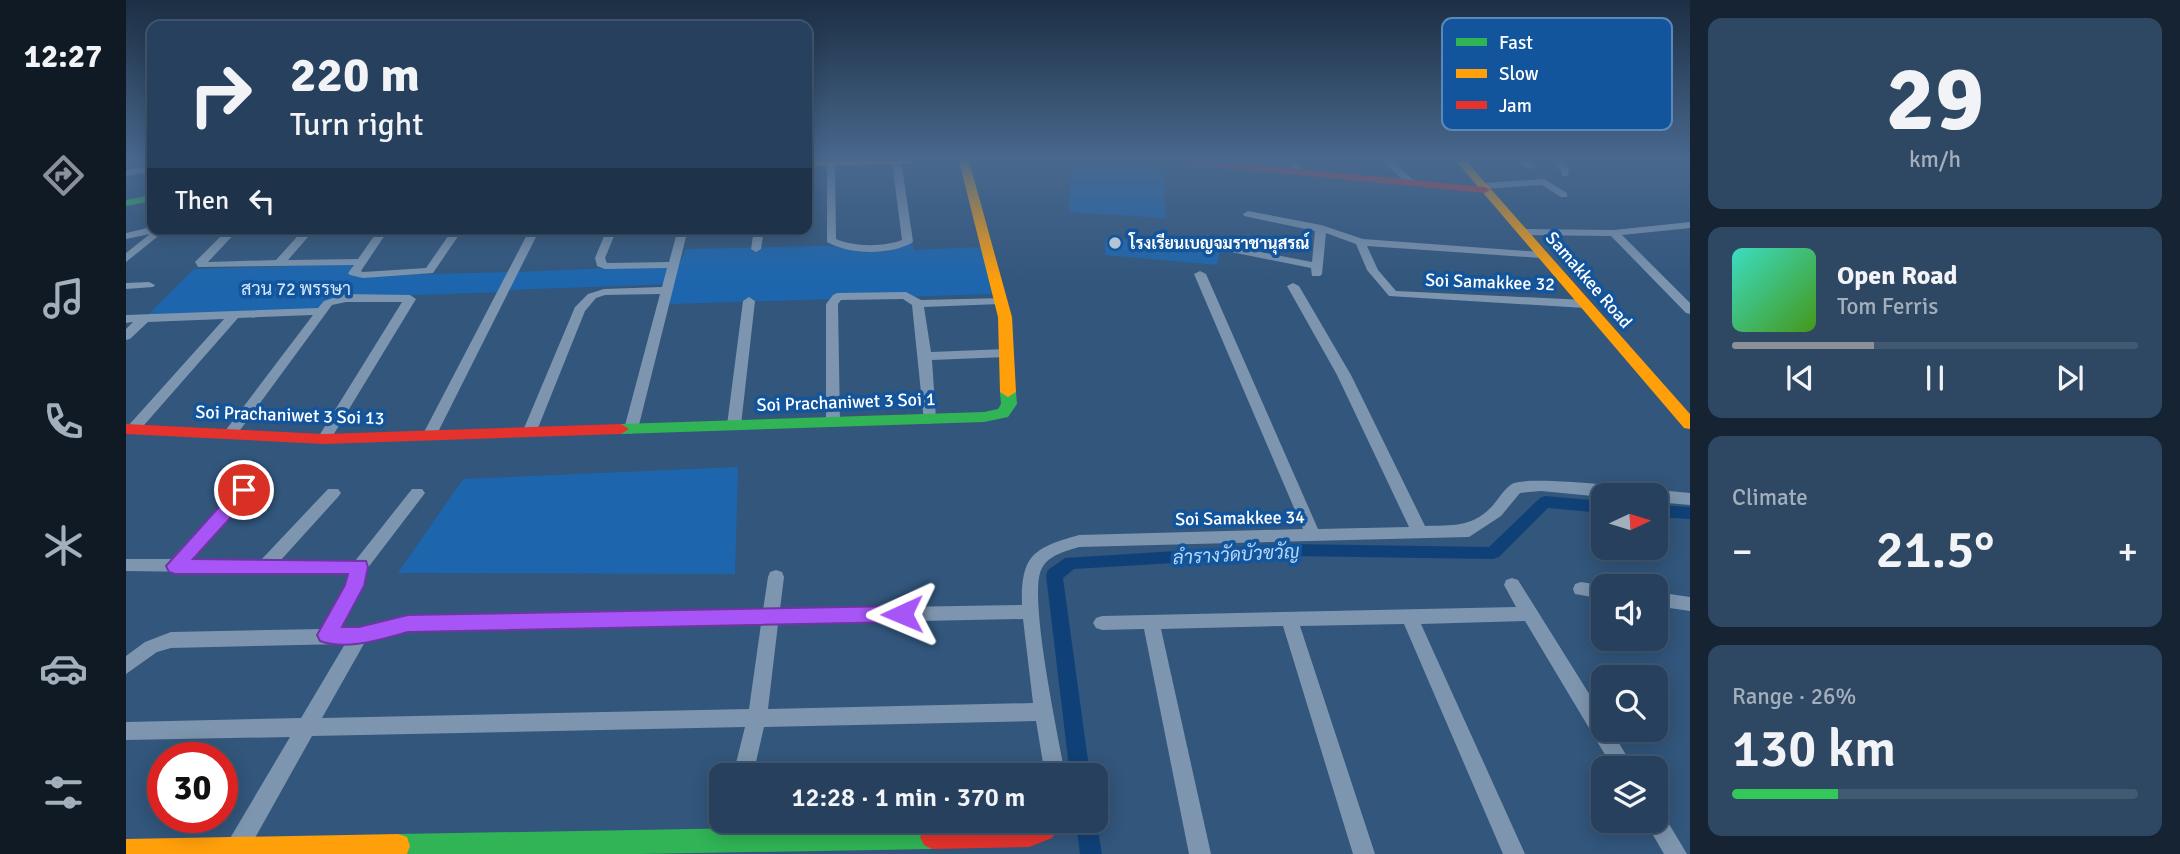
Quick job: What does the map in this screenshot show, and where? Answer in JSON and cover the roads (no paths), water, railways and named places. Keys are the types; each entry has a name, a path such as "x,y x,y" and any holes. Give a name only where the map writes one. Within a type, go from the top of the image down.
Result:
{"street":[{"path":"831,201 831,240 842,247 870,247 897,246 908,241 902,201"},
{"name":"Soi Prachaniwet 3 Soi 1","path":"429,436 984,417 1003,413 1009,404 1005,317 975,201"},
{"name":"Samakkee Road","path":"1495,201 1690,424"},
{"path":"1248,214 1321,228 1361,242 1541,255"},
{"path":"1522,232 1614,233 1690,225"},
{"path":"1676,226 1690,239"},
{"path":"1235,250 1316,270 1321,228"},
{"path":"126,236 147,231"},
{"path":"1614,233 1690,310"},
{"path":"126,260 155,235"},
{"path":"228,235 201,262 202,265 359,262"},
{"path":"279,264 305,235"},
{"path":"379,235 354,270 358,274 432,270 454,235"},
{"path":"429,436 533,235"},
{"path":"610,235 600,258 601,264 671,278"},
{"path":"631,429 682,235"},
{"path":"756,249 758,235"},
{"name":"Soi Samakkee 32","path":"1361,242 1380,278 1393,294 1585,304"},
{"path":"1199,274 1313,535"},
{"path":"529,433 579,310 587,300 604,292 671,278"},
{"path":"126,286 149,285"},
{"path":"1293,286 1345,375 1420,533"},
{"path":"832,422 832,304 837,297 906,295 918,304 1000,300"},
{"path":"230,434 333,300 407,297 411,301 324,439"},
{"path":"734,425 749,301"},
{"path":"918,304 929,419"},
{"path":"126,318 322,311"},
{"path":"130,429 235,314"},
{"path":"126,336 145,318"},
{"path":"925,356 1006,353"},
{"name":"Soi Prachaniwet 3 Soi 13","path":"130,429 324,439 429,436"},
{"name":"Soi Samakkee 34","path":"1053,763 1044,712 1030,573 1044,552 1079,541 1469,531 1496,512 1516,488 1541,486 1591,490"},
{"path":"175,566 244,490"},
{"path":"264,568 333,493"},
{"path":"327,635 354,586 359,567 416,493"},
{"name":"Soi Samakkee 34","path":"1668,497 1690,499"},
{"path":"126,565 359,567"},
{"path":"746,763 757,717 773,616 776,577"},
{"path":"1512,585 1616,756"},
{"path":"1581,589 1591,590"},
{"path":"1668,601 1690,604"},
{"path":"126,666 151,646 171,640 359,635 408,624 1032,612"},
{"path":"1102,623 1530,614"},
{"path":"1409,616 1514,854"},
{"path":"1289,619 1364,854"},
{"path":"1151,622 1200,854"},
{"path":"236,849 359,635"},
{"path":"126,731 1044,712"},
{"path":"727,842 730,833"},
{"path":"126,851 727,842 1010,836 1037,833"},
{"path":"1663,833 1676,854"}],"waterway":[{"name":"ลำรางวัดบัวขวัญ","path":"1078,763 1054,575 1071,563 1290,550 1493,553 1545,502 1591,506"},
{"name":"ลำรางวัดบัวขวัญ","path":"1668,512 1690,513"},
{"name":"ลำรางวัดบัวขวัญ","path":"1088,833 1091,854"}],"place":[{"name":"โรงเรียนเบญจมราชานุสรณ์","path":"1115,243"}],"park label":[{"name":"สวน 72 พรรษา","path":"296,289"}]}
